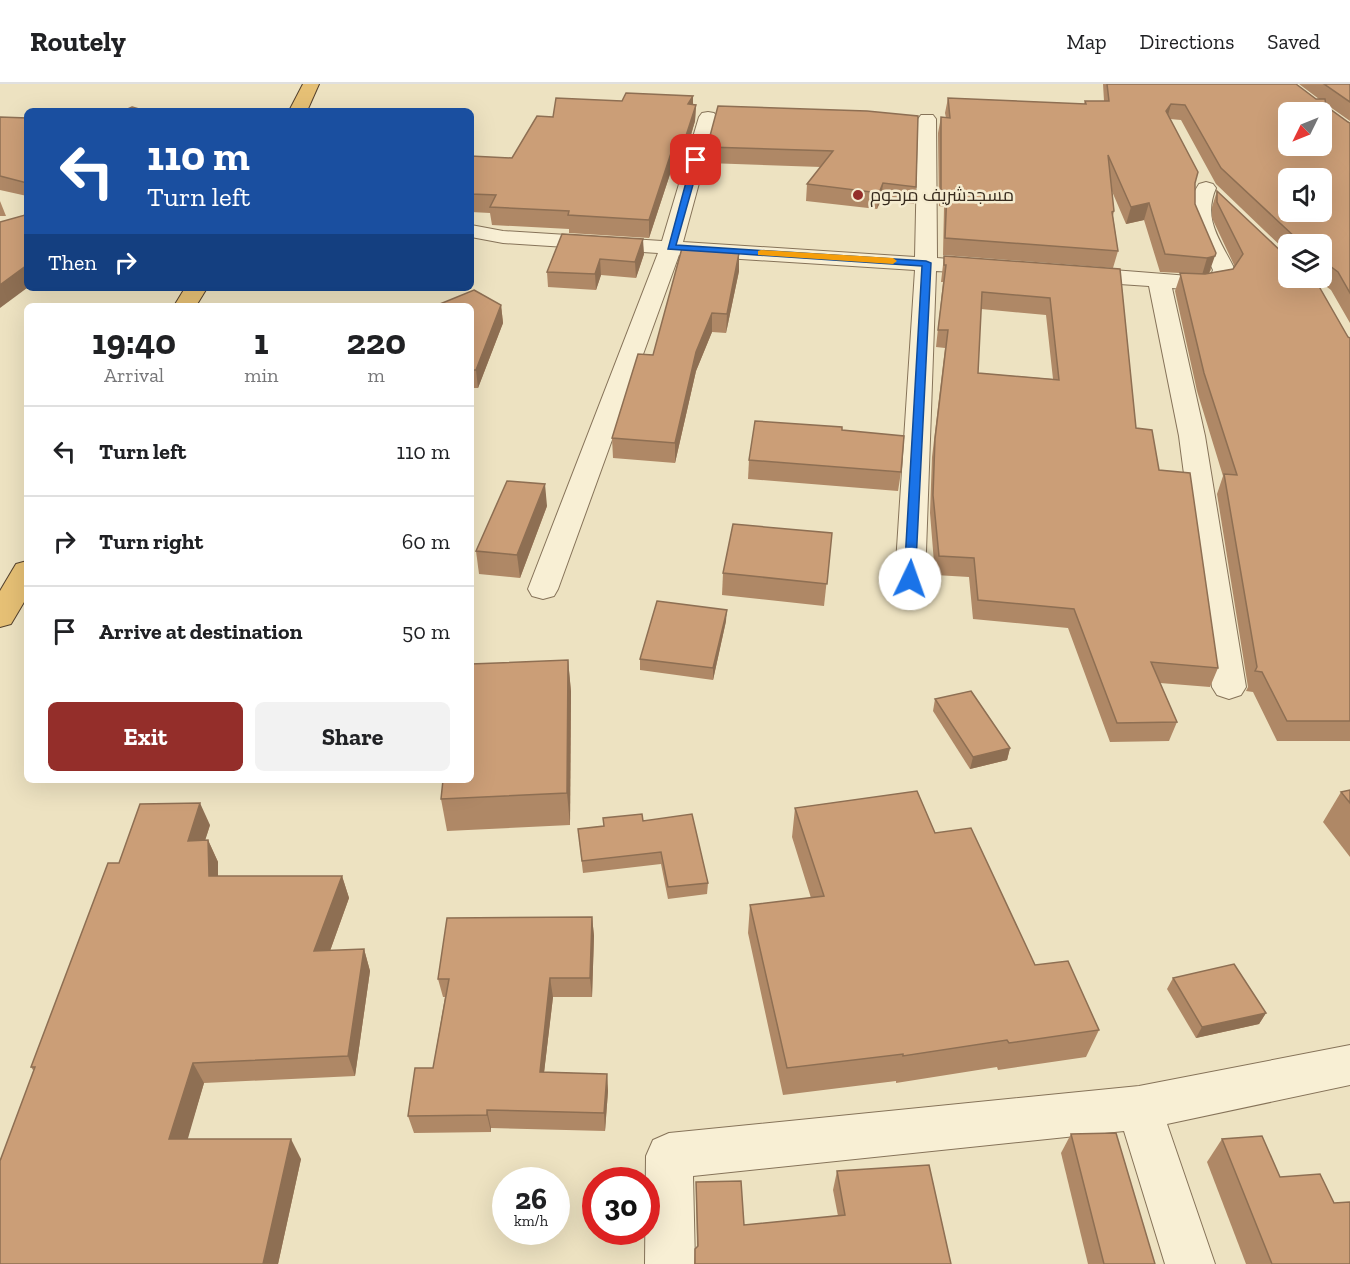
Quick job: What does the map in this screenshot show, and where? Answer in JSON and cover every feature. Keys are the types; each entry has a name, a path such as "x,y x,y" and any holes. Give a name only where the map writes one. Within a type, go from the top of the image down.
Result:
{"highway":[{"path":"299,108 311,84"},
{"path":"0,617 24,576"}],"street":[{"path":"543,589 671,247 708,117"},
{"path":"910,579 926,263 927,119"},
{"path":"1195,167 1206,188 1223,204"},
{"path":"1060,273 1204,284 1219,279 1224,270 1200,219 1200,202 1206,188"},
{"path":"474,232 503,237 1004,269"},
{"path":"1159,281 1192,436 1229,687"},
{"path":"669,1264 669,1156 1139,1108 1350,1065"},
{"path":"1139,1108 1190,1264"}],"building":[{"path":"1107,84 1296,84 1316,99 1325,99 1325,102 1278,102 1278,156 1332,156 1332,110 1350,123 1350,293 1338,272 1332,268 1332,234 1292,234 1279,222 1332,222 1332,168 1278,168 1278,221 1221,168 1185,105 1171,104 1166,111 1198,172 1195,183 1195,204 1216,253 1215,256 1207,258 1165,254 1149,203 1131,207 1108,155 1114,211 1112,212 1118,251 945,238 947,191 941,190 941,117 950,118 948,98 1086,104 1085,101 1109,101"},
{"path":"1324,84 1350,84 1350,102"},
{"path":"626,93 693,96 688,104 696,105 683,145 674,144 649,220 568,215 569,211 490,207 496,195 474,194 474,156 512,158 537,116 553,117 556,98 622,101"},
{"path":"718,106 867,111 918,116 916,187 883,183 879,193 807,184 833,151 707,147"},
{"path":"0,117 24,118 24,182 0,176"},
{"path":"1217,191 1278,248 1278,288 1320,288 1350,338 1350,721 1287,721 1262,672 1255,671 1257,667 1224,474 1237,475 1204,373 1180,273 1205,274 1233,269 1243,254 1217,202"},
{"path":"24,215 24,267 0,285 0,222"},
{"path":"562,234 643,239 635,262 600,259 595,274 547,272"},
{"path":"682,248 739,253 727,314 712,313 696,352 675,443 612,438 638,354 653,355"},
{"path":"944,256 1120,269 1136,428 1152,430 1159,470 1190,473 1218,668 1151,662 1177,722 1117,723 1074,609 978,600 974,558 939,556 933,495 935,439 948,330 938,330 946,265 944,265","holes":["982,292 1050,298 1059,380 978,373"]},
{"path":"474,290 501,305 476,370 474,370 474,303 442,303"},
{"path":"755,421 842,427 842,430 904,436 901,472 749,460"},
{"path":"507,481 545,484 517,555 476,551"},
{"path":"733,524 832,533 827,584 723,573"},
{"path":"657,601 727,610 713,668 640,659"},
{"path":"568,660 567,793 441,799 443,783 474,783 474,664"},
{"path":"971,691 1010,748 973,757 935,699"},
{"path":"1350,790 1350,803 1341,792"},
{"path":"917,791 935,833 971,828 1035,965 1068,961 1099,1030 1009,1043 1007,1040 903,1056 903,1054 787,1068 750,905 824,896 795,808"},
{"path":"200,803 188,841 208,840 209,876 342,876 314,951 364,949 348,1056 193,1063 169,1139 291,1139 263,1264 0,1264 0,1161 35,1067 31,1067 108,863 119,863 140,804"},
{"path":"642,814 643,821 692,814 708,883 668,887 661,852 582,861 578,829 604,826 603,818"},
{"path":"592,917 590,978 550,978 540,1072 607,1074 604,1113 487,1110 487,1115 408,1116 415,1068 433,1068 449,979 438,979 447,918"},
{"path":"1234,964 1266,1013 1202,1027 1173,978"},
{"path":"1116,1133 1155,1264 1104,1264 1071,1134"},
{"path":"1262,1136 1280,1177 1320,1174 1334,1203 1350,1202 1350,1264 1272,1264 1222,1139"},
{"path":"929,1165 951,1264 695,1264 695,1249 698,1246 696,1182 741,1181 744,1225 845,1215 837,1171"}],"slow traffic":[{"path":"761,253 893,261"}],"place":[{"name":"مسجدشریف مرحوم","path":"858,195"}],"route":[{"path":"696,160 671,247 926,263 910,579"}]}
